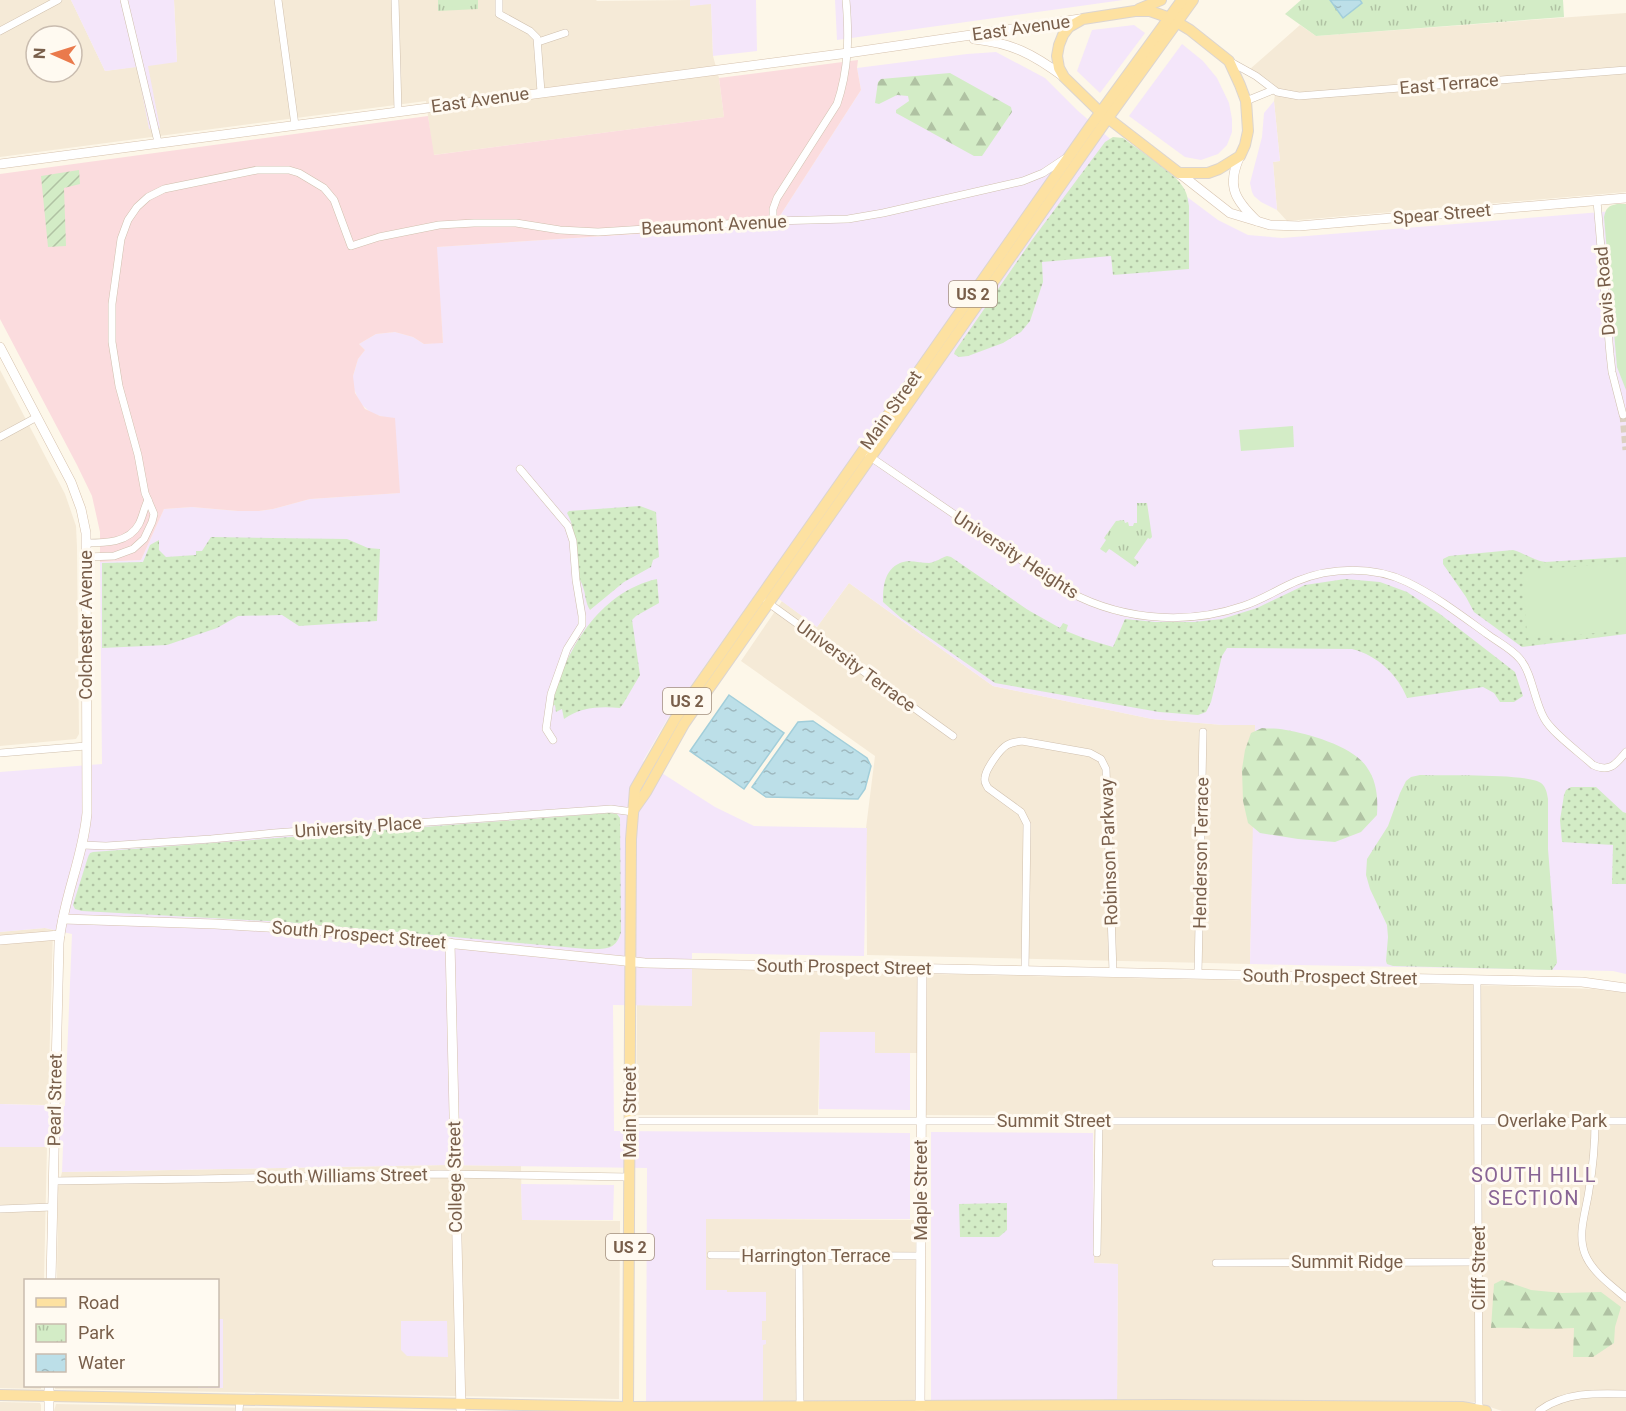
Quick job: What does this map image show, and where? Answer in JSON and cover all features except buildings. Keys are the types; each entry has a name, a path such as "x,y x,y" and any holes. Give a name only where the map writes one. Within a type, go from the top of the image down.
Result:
{"main road":[{"path":"1135,10 1161,0"},
{"name":"US 2","path":"1174,20 1182,0"},
{"name":"US 2","path":"1174,20 1193,0"},
{"name":"East Avenue","path":"0,164 848,53 1135,10 1150,11 1174,20"},
{"name":"East Avenue","path":"1064,77 1058,62 1059,45 1063,35 1070,27 1083,19"},
{"path":"1174,20 1229,62 1240,85 1246,101 1248,131 1233,176 1234,190 1239,202 1258,223"},
{"name":"Main Street","path":"628,1409 633,812 684,724 764,600 1104,115 1174,20"},
{"name":"East Avenue","path":"959,37 994,41 1017,48 1041,60 1064,77 1104,115"},
{"name":"Main Street","path":"866,454 1070,155 1104,115"},
{"name":"Spear Street","path":"1104,115 1230,213 1270,225 1299,226 1626,198"},
{"path":"1179,173 1208,173 1240,156"},
{"name":"Colchester Avenue","path":"0,347 76,493 85,523 87,813 83,845 63,919"},
{"name":"South Prospect Street","path":"63,919 252,925 346,932 631,962 1582,982 1626,988"},
{"name":"Pearl Street","path":"51,1279 60,935 63,919"},
{"path":"0,940 60,935"},
{"name":"College Street","path":"450,943 461,1407"},
{"name":"Maple Street","path":"920,1409 922,969"},
{"path":"0,1395 49,1391 240,1406 332,1407 920,1409 1462,1407 1481,1410"},
{"path":"49,1391 49,1411"}],"street":[{"path":"0,31 58,0"},
{"path":"124,0 158,142"},
{"path":"278,0 296,125"},
{"path":"395,0 398,111"},
{"path":"499,0 499,14 530,31 537,38 541,92"},
{"path":"773,221 773,209 777,198 837,104 848,53 846,0"},
{"path":"538,42 565,33"},
{"name":"East Terrace","path":"1229,62 1256,76 1273,90 1291,95 1316,95 1626,70"},
{"path":"1246,101 1273,90"},
{"name":"Beaumont Avenue","path":"148,500 135,441 119,387 111,342 112,304 121,239 128,220 148,197 164,189 257,170 289,170 311,179 324,188 334,200 351,246 379,237 439,225 516,223 560,230 598,232 773,221 848,219 1023,181 1043,173 1070,155"},
{"name":"Davis Road","path":"1597,201 1612,372 1623,415"},
{"path":"0,437 37,417"},
{"name":"University Heights","path":"866,454 1059,586 1080,598 1119,612 1159,617 1217,613 1255,602 1307,577 1336,571 1371,571 1398,578 1456,611 1519,657 1526,669 1546,722 1593,765 1609,768 1626,752"},
{"path":"520,469 568,526 573,541 582,625 567,649 551,694 546,729 553,740"},
{"path":"86,543 109,542 126,537 137,527 148,500"},
{"path":"86,557 114,556 126,553 139,544 154,514 148,500"},
{"name":"University Terrace","path":"764,600 953,736"},
{"name":"Henderson Terrace","path":"1198,974 1203,732"},
{"name":"Robinson Parkway","path":"1025,970 1028,824 1021,812 990,789 985,781 986,772 1002,749 1012,743 1022,741 1090,753 1101,759 1106,769 1113,972"},
{"path":"0,753 86,746"},
{"name":"University Place","path":"83,845 106,846 211,839 611,809 633,812"},
{"name":"Cliff Street","path":"1477,980 1481,1410"},
{"name":"Summit Street","path":"631,1121 1478,1121"},
{"path":"1097,1253 1099,1121"},
{"name":"Overlake Park","path":"1478,1121 1626,1121"},
{"path":"1595,1121 1593,1163 1582,1226 1582,1240 1585,1254 1592,1267 1626,1298"},
{"name":"South Williams Street","path":"53,1181 455,1174 630,1177"},
{"path":"0,1209 52,1207"},
{"name":"Harrington Terrace","path":"711,1255 921,1256"},
{"path":"799,1256 800,1407"},
{"name":"Summit Ridge","path":"1216,1263 1479,1262"},
{"path":"1539,1411 1556,1401 1574,1396 1626,1394"}],"shaded area":[{"path":"0,0 71,0 82,24 24,24 24,84 84,84 84,27 105,71 177,61 174,0 690,0 690,6 711,3 713,56 719,78 724,117 433,155 426,101 0,157"},
{"path":"71,0 174,0 177,62 148,66 160,128 149,129 137,67 105,71"},
{"path":"690,0 756,0 757,51 713,56 711,4 690,6"},
{"path":"835,0 1123,0 837,40"},
{"path":"1626,13 1626,192 1287,221 1277,210 1273,162 1280,161 1274,101 1276,88 1250,69 1300,25 1316,36"},
{"path":"1134,25 1145,33 1100,93 1077,71 1092,30"},
{"path":"1182,44 1203,61 1217,78 1229,103 1232,119 1232,132 1227,145 1218,154 1201,160 1185,157 1129,116"},
{"path":"996,52 1045,78 1116,144 1218,220 1248,235 1282,238 1626,210 1626,974 1613,971 1250,964 1255,725 1223,725 1152,719 993,686 849,583 817,627 761,586 668,718 643,761 715,807 754,826 867,828 864,956 692,953 692,1006 613,1005 614,1131 910,1133 910,1219 706,1219 706,1290 766,1292 766,1321 762,1321 762,1340 766,1340 766,1344 763,1345 763,1411 646,1411 647,1168 447,1165 62,1172 63,1147 0,1147 0,1104 65,1106 72,934 45,928 0,932 0,772 102,764 100,562 141,560 164,509 192,507 259,511 310,499 399,493 387,418 371,413 360,403 353,387 353,376 358,359 365,350 359,344 376,334 395,332 413,337 424,344 443,342 436,247 774,225 861,90 857,68"},
{"path":"858,60 861,90 774,225 437,247 443,343 424,344 413,337 395,332 376,334 359,344 365,350 358,359 353,376 355,393 365,409 380,416 395,418 400,493 310,499 259,511 192,507 164,509 141,560 100,562 100,532 92,496 0,319 0,174 428,116 434,155 724,117 719,78"},
{"path":"1274,101 1280,161 1273,162 1277,210 1254,196 1250,183 1262,137 1264,113"},
{"path":"0,370 65,494 76,526 79,734 76,739 0,746"},
{"path":"849,583 993,686 1152,719 1223,725 1256,725 1250,964 867,955 866,828 875,756 741,661 782,601 817,627"},
{"path":"45,928 53,930 48,1105 0,1104 0,932"},
{"path":"692,969 1473,985 1594,989 1626,993 1626,1411 1502,1411 1475,1402 1117,1399 1118,1264 1094,1263 1094,1116 926,1115 926,1053 875,1053 875,1032 820,1032 818,1115 636,1115 637,1005 692,1006"},
{"path":"820,1032 875,1032 875,1053 910,1053 910,1110 819,1109"},
{"path":"931,1132 1093,1133 1094,1263 1118,1264 1117,1411 1104,1411 1104,1399 1070,1399 1069,1411 931,1411"},
{"path":"0,1147 47,1147 44,1279 24,1279 24,1387 41,1387 41,1389 0,1388"},
{"path":"447,1165 521,1166 522,1220 620,1221 619,1399 55,1389 55,1387 219,1387 219,1279 57,1279 58,1188 62,1172"},
{"path":"521,1184 614,1185 613,1220 522,1220"},
{"path":"706,1219 915,1220 915,1400 763,1401 763,1344 766,1340 762,1340 762,1321 766,1321 727,1290 706,1290"},
{"path":"219,1319 223,1319 223,1388 198,1388 219,1387"},
{"path":"401,1321 447,1321 448,1357 407,1356 401,1350"},
{"path":"0,1402 40,1403 41,1411 0,1411"},
{"path":"56,1404 416,1411 54,1411"}],"green space":[{"path":"438,0 478,0 478,9 438,11"},
{"path":"444,0 472,0 472,5 445,7"},
{"path":"1301,0 1563,0 1564,17 1316,36 1285,14"},
{"path":"950,73 1011,107 1012,112 982,156 974,156 896,113 896,110 909,101 908,96 897,95 879,104 875,103 878,82 881,79"},
{"path":"1113,137 1123,138 1173,175 1184,189 1189,206 1189,269 1113,275 1111,256 1042,262 1043,282 1030,321 1021,332 1003,343 968,356 959,357 954,354 1032,240 1105,142"},
{"path":"79,170 80,184 64,188 66,246 48,247 41,176"},
{"path":"1617,204 1626,204 1626,390 1617,367 1604,217 1608,208"},
{"path":"1293,426 1294,447 1241,451 1239,430"},
{"path":"1137,503 1147,503 1152,537 1148,538 1134,558 1139,562 1135,567 1111,550 1109,549 1106,553 1100,549 1106,540 1104,538 1116,521 1124,520 1129,526 1137,523"},
{"path":"640,506 656,512 659,557 653,560 651,567 624,582 590,610 578,574 574,536 567,513"},
{"path":"211,537 347,539 368,548 380,549 377,621 299,626 282,615 238,616 217,628 167,645 102,648 102,563 143,562 150,545 159,540 159,550 166,557 196,555 196,551 202,551"},
{"path":"1513,550 1545,562 1626,557 1626,634 1522,647 1474,612 1443,564 1443,559 1449,556"},
{"path":"947,556 1028,610 1060,628 1063,623 1068,625 1066,631 1113,647 1125,619 1194,622 1222,619 1257,608 1305,585 1345,579 1380,582 1407,592 1440,614 1515,672 1523,696 1514,702 1500,702 1494,693 1483,687 1407,698 1398,681 1386,667 1370,656 1352,649 1227,648 1222,656 1211,702 1206,712 1198,715 1159,712 995,683 901,618 883,602 885,580 895,566 907,561 929,563"},
{"path":"1626,563 1626,631 1527,638 1523,570"},
{"path":"657,579 659,603 632,620 640,675 623,704 620,708 598,707 584,710 564,719 562,709 556,712 555,705 552,706 565,665 575,645 601,610 636,586"},
{"path":"1262,728 1283,729 1306,734 1351,752 1366,766 1375,783 1377,815 1361,832 1335,842 1260,833 1248,823 1243,801 1242,769 1251,733"},
{"path":"1420,775 1519,778 1532,780 1544,786 1548,799 1548,849 1557,963 1552,970 1387,964 1387,925 1370,889 1366,875 1367,859 1388,826 1406,781"},
{"path":"1571,787 1596,787 1626,813 1626,884 1612,884 1613,845 1562,842 1560,820 1564,795"},
{"path":"617,814 620,818 621,932 613,946 604,949 285,922 82,911 75,909 73,905 88,857 93,852"},
{"path":"1007,1203 1007,1230 999,1237 960,1237 959,1204"},
{"path":"1502,1280 1531,1290 1562,1293 1601,1292 1621,1307 1615,1327 1614,1343 1593,1357 1573,1357 1574,1328 1491,1328 1494,1284"}],"water":[{"path":"1330,0 1360,0 1362,3 1343,18"},
{"path":"729,695 784,733 744,789 690,751"},
{"path":"813,721 867,758 871,766 865,789 858,799 766,797 752,787 798,722"}],"tunnel":[{"path":"1623,415 1626,450"}],"district":[{"name":"SOUTH HILL SECTION","path":"1534,1186"}]}
